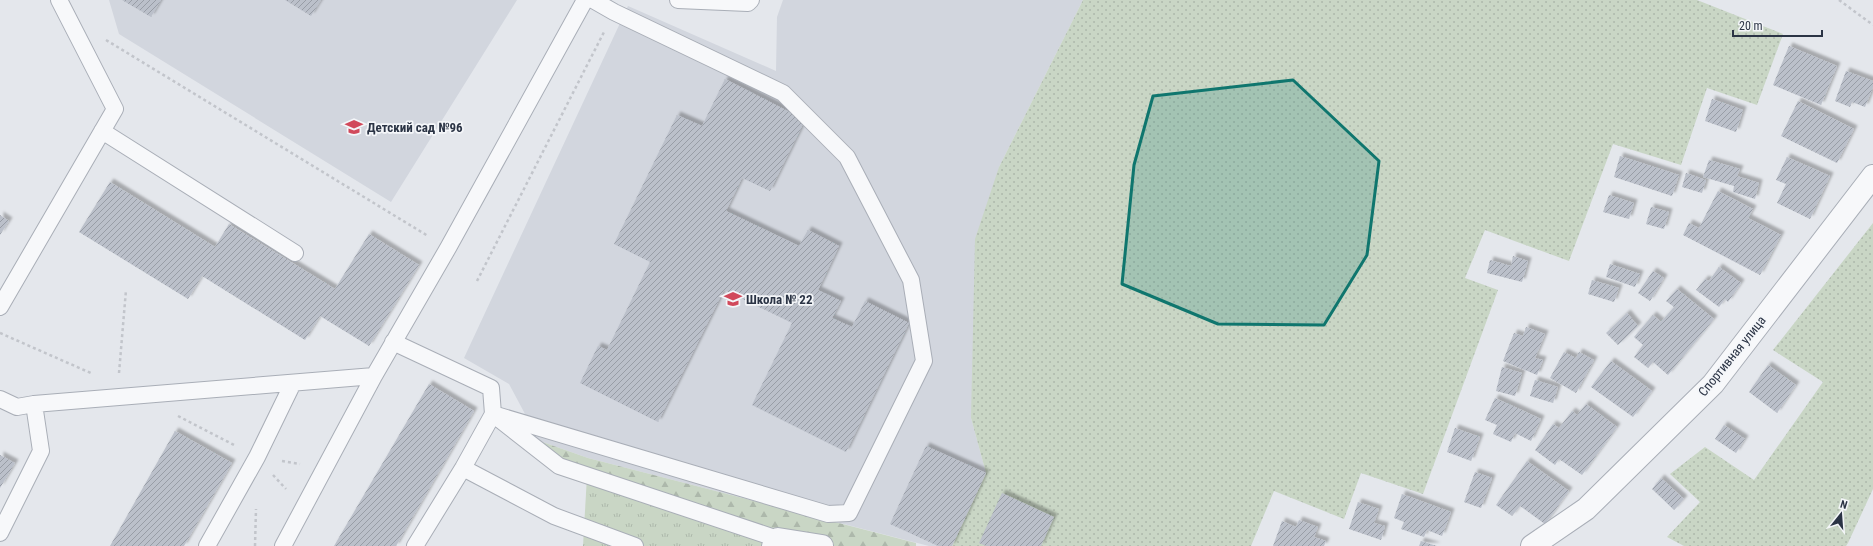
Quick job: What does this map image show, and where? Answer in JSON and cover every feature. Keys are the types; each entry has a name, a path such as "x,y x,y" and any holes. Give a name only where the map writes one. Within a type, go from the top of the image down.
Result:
{"street":[{"name":"Спортивная улица","path":"1532,546 1586,509 1713,384 1873,176"},
{"path":"774,542 822,546"}],"lane":[{"path":"0,307 115,109 60,0"},
{"path":"283,546 305,508 374,376 448,248 585,0"},
{"path":"493,414 828,514 849,513 924,361 911,280 847,157 783,93 614,12 593,0"},
{"path":"678,0 748,3 751,0"},
{"path":"102,131 295,253"},
{"path":"393,342 491,388 493,414 463,468 415,546"},
{"path":"0,399 17,407 34,404 374,376"},
{"path":"207,546 257,457 293,382"},
{"path":"0,533 41,451 34,404"},
{"path":"493,414 559,466 774,542"},
{"path":"463,468 554,516 635,546"}],"path":[{"path":"1839,0 1873,25"},
{"path":"477,281 614,12"},
{"path":"68,16 448,248"},
{"path":"118,378 126,290"},
{"path":"257,457 326,468"},
{"path":"257,457 305,508"}],"highlighted area":[{"path":"1293,80 1379,161 1367,255 1324,325 1218,324 1122,284 1134,165 1153,96"}],"shaded area":[{"name":"Детский сад №96","path":"109,0 517,0 391,202 119,34"},
{"name":"Школа № 22","path":"783,0 1083,0 999,167 971,418 986,473 952,546 929,546 588,458 534,439 524,412 509,384 464,358 628,6 776,71 777,17"}],"green space":[{"path":"1083,0 1697,0 1783,34 1757,105 1707,88 1681,165 1613,144 1569,261 1485,230 1465,278 1498,290 1423,494 1361,473 1344,519 1274,491 1251,546 952,546 986,473 971,418 975,239 999,167"},
{"path":"1873,223 1873,489 1848,543 1846,546 1684,546 1667,537 1700,502 1670,474 1705,447 1754,480 1823,382 1773,350"},
{"path":"534,439 588,458 916,543 916,546 816,546 587,476"},
{"path":"587,476 816,546 583,546"}],"building":[{"path":"122,0 161,0 151,17"},
{"path":"285,0 321,0 311,16"},
{"path":"1789,46 1837,66 1821,105 1773,85"},
{"path":"1846,71 1873,81 1873,87 1865,107 1852,102 1850,107 1835,101"},
{"path":"725,79 805,120 770,191 742,178 726,211 799,246 808,230 839,246 818,290 841,301 832,318 852,327 865,301 909,323 846,452 752,405 792,323 724,290 658,422 580,383 598,346 607,350 650,262 614,244 677,115 702,126"},
{"path":"1712,99 1743,110 1736,132 1705,121"},
{"path":"1798,101 1854,129 1837,163 1781,136"},
{"path":"1620,156 1679,175 1672,196 1614,177"},
{"path":"1787,157 1830,176 1810,219 1777,203 1786,184 1776,180"},
{"path":"1709,160 1740,169 1737,176 1759,183 1755,199 1733,192 1734,186 1703,177"},
{"path":"1686,173 1706,180 1702,193 1682,187"},
{"path":"110,182 215,247 229,224 335,289 369,234 419,265 369,346 320,316 305,340 202,276 188,299 79,232"},
{"path":"1718,191 1753,209 1748,218 1781,235 1760,275 1683,235 1689,223 1699,228"},
{"path":"1609,195 1634,203 1629,219 1603,212"},
{"path":"1651,207 1669,212 1664,229 1646,224"},
{"path":"0,215 9,221 0,235"},
{"path":"1513,256 1528,261 1522,282 1487,273 1490,260 1511,266"},
{"path":"1610,264 1640,274 1635,287 1606,277"},
{"path":"1719,267 1741,283 1728,302 1725,299 1719,307 1696,290 1705,279 1709,281"},
{"path":"1653,271 1664,278 1650,301 1638,293"},
{"path":"1592,280 1619,288 1614,302 1588,294"},
{"path":"1677,289 1714,319 1668,375 1653,362 1648,368 1634,357 1643,345 1634,337 1653,315 1661,322 1674,307 1666,301"},
{"path":"1627,313 1638,326 1618,345 1606,333"},
{"path":"1526,327 1545,334 1535,358 1543,360 1537,375 1503,361 1514,333 1523,336"},
{"path":"1564,352 1576,358 1579,352 1594,360 1576,393 1550,378"},
{"path":"1611,361 1652,391 1633,417 1591,387"},
{"path":"1768,365 1796,385 1777,413 1749,392"},
{"path":"1502,367 1522,373 1515,396 1496,391"},
{"path":"1535,380 1558,387 1553,403 1530,396"},
{"path":"429,384 474,411 396,546 334,546"},
{"path":"1495,398 1541,419 1531,441 1515,433 1511,442 1493,434 1497,425 1485,420"},
{"path":"1586,404 1617,427 1582,475 1559,459 1555,465 1535,450 1553,424 1559,428 1572,411 1577,415"},
{"path":"1724,425 1745,439 1736,453 1715,439"},
{"path":"1455,428 1480,437 1471,461 1447,452"},
{"path":"175,431 232,463 184,546 110,546"},
{"path":"926,446 986,473 952,546 938,546 890,524"},
{"path":"0,455 15,463 0,488"},
{"path":"1527,461 1569,491 1545,524 1520,506 1512,516 1496,505"},
{"path":"1475,472 1492,478 1481,508 1464,502"},
{"path":"1661,478 1684,499 1674,510 1652,489"},
{"path":"1002,493 1054,517 1041,546 986,546 979,543"},
{"path":"1402,494 1451,512 1442,536 1427,530 1424,537 1401,529 1404,522 1394,518"},
{"path":"1358,502 1379,509 1374,523 1385,526 1381,540 1349,529"},
{"path":"1299,520 1318,527 1314,537 1326,541 1324,546 1273,546 1282,521 1296,527"},
{"path":"1421,541 1437,546 1419,546"}],"place":[{"name":"Детский сад №96","path":"354,127"},
{"name":"Школа № 22","path":"733,299"}]}
